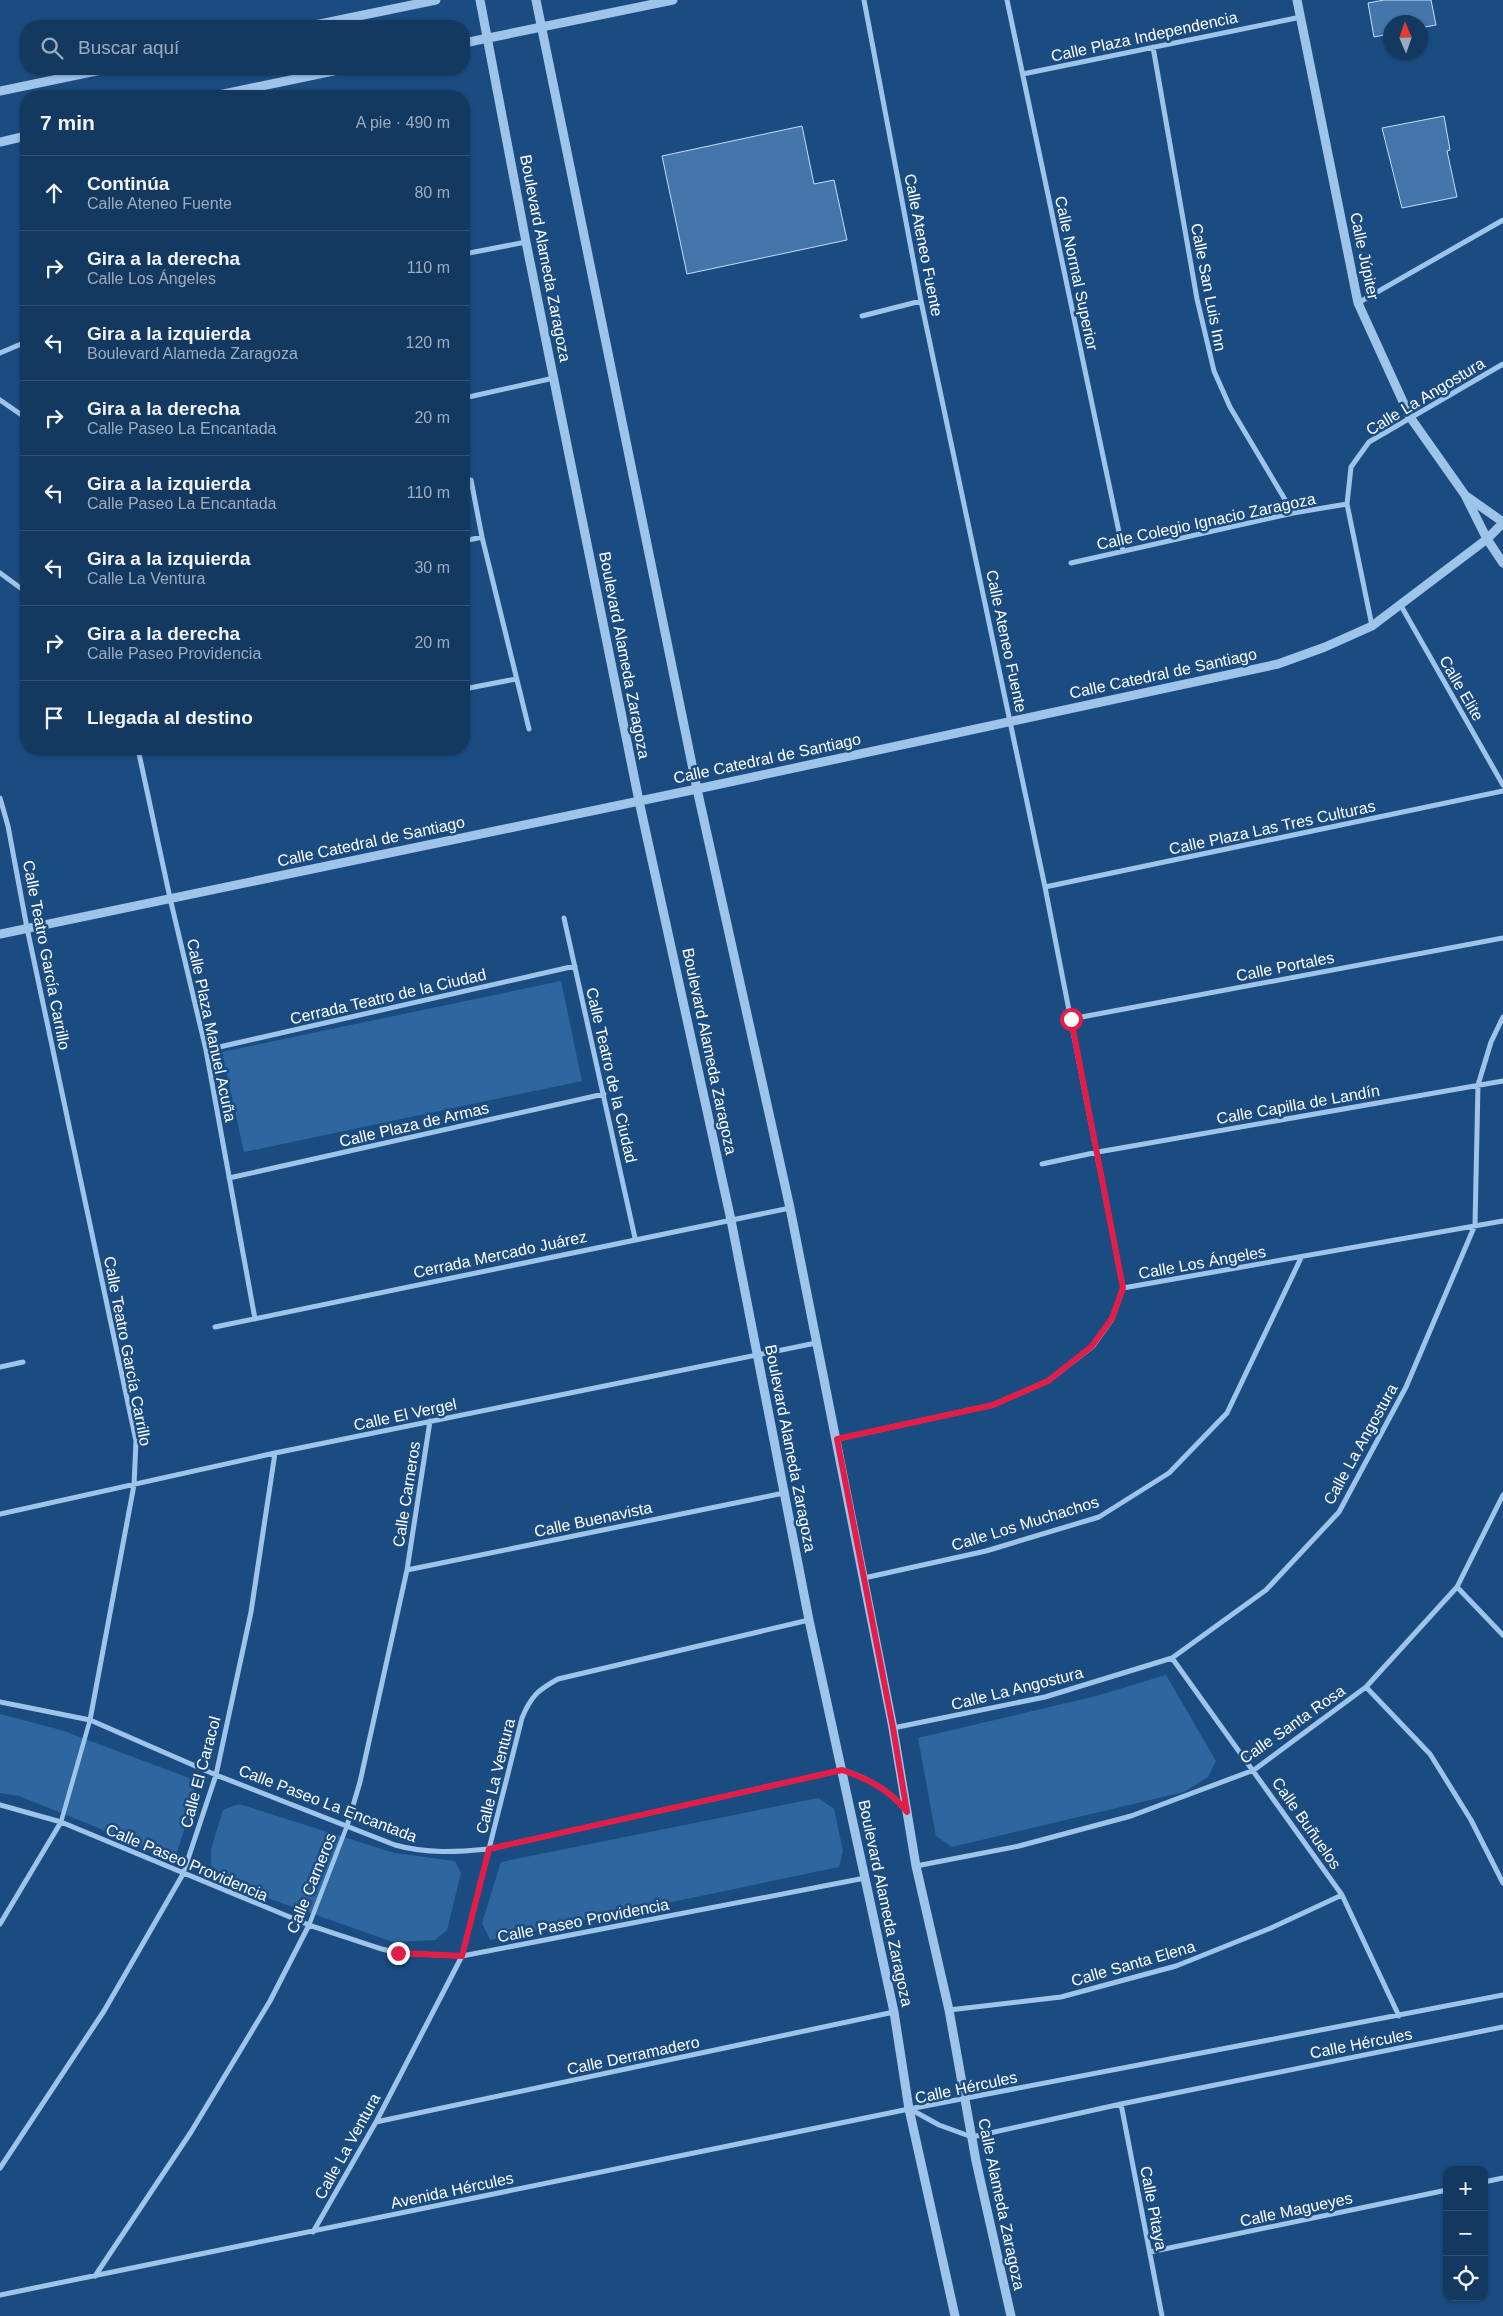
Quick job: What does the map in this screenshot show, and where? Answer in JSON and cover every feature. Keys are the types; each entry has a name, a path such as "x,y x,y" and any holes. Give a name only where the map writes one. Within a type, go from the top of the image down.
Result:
{"street":[{"path":"339,20 436,0"},
{"name":"Boulevard Alameda Zaragoza","path":"480,0 526,242 639,801 732,1220 809,1620 894,2012 909,2109"},
{"path":"536,0 697,789 790,1208 893,1728 916,1866 949,2010 965,2099"},
{"path":"470,42 673,0"},
{"name":"Calle Ateneo Fuente","path":"864,0 921,301 1045,887 1123,1288"},
{"name":"Calle Normal Superior","path":"1007,0 1123,551"},
{"name":"Calle Júpiter","path":"1297,0 1358,303 1410,417 1465,495 1487,539 1503,563"},
{"name":"Calle Plaza Independencia","path":"1023,74 1301,17"},
{"name":"Calle San Luis Inn","path":"1153,47 1197,300 1214,371 1230,407 1293,513"},
{"path":"0,91 77,75"},
{"path":"243,90 314,75"},
{"path":"0,142 20,137"},
{"path":"1358,303 1503,220"},
{"path":"470,253 526,242"},
{"path":"862,316 921,301"},
{"path":"0,353 20,345"},
{"name":"Calle La Angostura","path":"1372,626 1347,504 1351,467 1369,442 1503,364"},
{"path":"470,397 555,378"},
{"path":"0,400 20,414"},
{"path":"471,480 482,537 529,729"},
{"name":"Calle Júpiter","path":"1465,495 1503,523"},
{"name":"Calle Colegio Ignacio Zaragoza","path":"1071,563 1293,513 1347,504"},
{"name":"Calle Catedral de Santiago","path":"0,934 697,789 1278,664 1325,647 1372,626 1487,539 1503,523"},
{"path":"470,540 482,537"},
{"path":"0,573 20,588"},
{"name":"Calle Elite","path":"1400,604 1503,785"},
{"path":"470,688 516,679"},
{"name":"Calle Plaza Manuel Acuña","path":"140,755 170,898 206,1050 255,1318"},
{"name":"Calle Plaza Las Tres Culturas","path":"1045,887 1503,790"},
{"name":"Calle Teatro García Carrillo","path":"0,798 8,826 27,928 132,1418 136,1449 134,1485 90,1720 61,1822 0,1924"},
{"name":"Calle Teatro de la Ciudad","path":"564,918 636,1238"},
{"name":"Calle Portales","path":"1071,1019 1503,938"},
{"name":"Cerrada Teatro de la Ciudad","path":"206,1050 575,966"},
{"name":"Calle La Angostura","path":"893,1728 1045,1697 1172,1658 1266,1590 1339,1512 1406,1387 1474,1225 1478,1085 1491,1042 1503,1018"},
{"name":"Calle Capilla de Landín","path":"1042,1164 1098,1152 1503,1080"},
{"name":"Calle Plaza de Armas","path":"230,1178 604,1094"},
{"name":"Cerrada Mercado Juárez","path":"215,1327 636,1238 790,1208"},
{"name":"Calle Los Ángeles","path":"837,1439 993,1405 1048,1381 1092,1346 1112,1318 1123,1288 1503,1221"},
{"name":"Calle Los Muchachos","path":"864,1578 986,1551 1098,1517 1169,1473 1227,1413 1301,1258"},
{"name":"Calle El Vergel","path":"0,1514 275,1453 816,1343"},
{"path":"0,1367 23,1362"},
{"name":"Calle Carneros","path":"96,2276 191,2132 270,2001 309,1925 347,1826 360,1782 407,1570 430,1421"},
{"name":"Calle El Caracol","path":"0,2168 104,2011 183,1874 216,1774 251,1612 275,1453"},
{"name":"Calle Buenavista","path":"407,1570 784,1493"},
{"name":"Calle Santa Rosa","path":"916,1866 1019,1846 1131,1816 1254,1770 1366,1687 1457,1587 1503,1495"},
{"path":"1457,1587 1503,1635"},
{"name":"Calle La Ventura","path":"313,2232 376,2122 462,1956 522,1718 528,1703 538,1690 558,1679 809,1620"},
{"name":"Calle Buñuelos","path":"1172,1658 1342,1895 1399,2016"},
{"path":"1366,1687 1430,1754 1471,1820 1503,1883"},
{"name":"Calle Paseo La Encantada","path":"0,1702 90,1720 216,1774 414,1851 455,1852 489,1849 842,1770"},
{"path":"842,1770 862,1776 880,1786 897,1799 907,1812"},
{"name":"Calle Paseo Providencia","path":"0,1805 61,1822 309,1925 398,1953 462,1956 865,1878"},
{"name":"Calle Santa Elena","path":"949,2010 1061,1997 1176,1966 1271,1928 1342,1895"},
{"name":"Calle Hércules","path":"909,2109 1503,1995"},
{"name":"Calle Derramadero","path":"376,2122 894,2012"},
{"name":"Calle Hércules","path":"909,2109 939,2125 972,2137 1121,2104 1503,2027"},
{"name":"Calle Alameda Zaragoza","path":"965,2099 1011,2316"},
{"name":"Calle Pitaya","path":"1121,2104 1162,2316"},
{"path":"909,2109 955,2316"},
{"name":"Avenida Hércules","path":"0,2295 909,2109"},
{"path":"1488,2181 1503,2178"},
{"name":"Calle Magueyes","path":"1150,2252 1443,2191"}],"shaded area":[{"path":"561,981 582,1081 244,1152 222,1052"},
{"path":"1166,1675 1216,1761 1208,1777 1184,1792 952,1847 936,1836 918,1738 1096,1696"},
{"path":"0,1714 61,1730 189,1778 196,1794 177,1852 160,1856 96,1827 19,1796 0,1793"},
{"path":"818,1798 834,1809 843,1851 839,1867 490,1940 482,1923 501,1862"},
{"path":"239,1804 394,1853 455,1861 461,1873 447,1930 435,1940 393,1942 245,1890 211,1866 211,1849 223,1810"}],"building":[{"path":"1384,0 1431,0 1436,25 1428,26 1428,15 1383,15 1383,35 1374,37 1368,3"},
{"path":"1444,116 1450,150 1447,151 1457,197 1402,208 1382,128"},
{"path":"802,126 814,184 834,180 847,240 687,274 662,156"}],"route":[{"path":"398,1953 462,1956 489,1849 842,1770 862,1776 880,1786 897,1799 907,1812 893,1728 837,1439 993,1405 1048,1381 1092,1346 1112,1318 1123,1288 1071,1019"}]}
